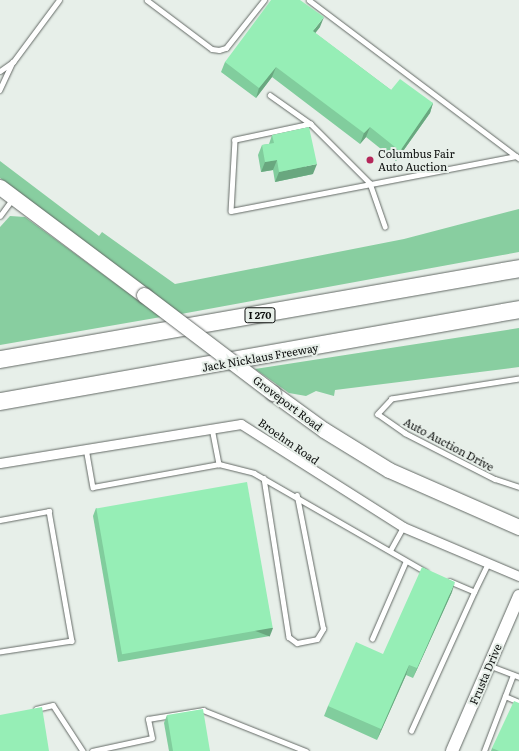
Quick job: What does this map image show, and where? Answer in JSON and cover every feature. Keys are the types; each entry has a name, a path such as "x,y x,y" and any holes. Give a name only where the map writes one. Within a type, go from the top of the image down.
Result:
{"highway":[{"name":"I 270","path":"0,359 495,273 519,267"},
{"name":"Jack Nicklaus Freeway","path":"0,401 519,309"}],"main road":[{"name":"Groveport Road","path":"0,187 324,430 388,470 519,527"}],"street":[{"name":"Broehm Road","path":"0,463 235,424 248,427 305,467 403,527 519,576"},
{"name":"Frusta Drive","path":"452,751 519,597"}],"lane":[{"path":"0,90 13,62 59,0"},
{"path":"147,0 212,49 219,50 226,48 264,0"},
{"path":"309,0 518,157"},
{"path":"0,71 13,62"},
{"path":"270,95 311,124 370,183 385,226"},
{"path":"311,124 235,140 231,210 370,183 518,157"},
{"path":"0,216 14,197"},
{"name":"Auto Auction Drive","path":"519,379 392,399 378,414 405,433 495,479 519,487"},
{"path":"211,427 218,464"},
{"path":"86,448 93,487 218,464 264,478 391,549 405,562 433,574"},
{"path":"264,478 289,637 297,643 317,639 323,629 297,496"},
{"path":"0,520 49,511 72,641 0,652"},
{"path":"391,549 403,527"},
{"path":"372,639 405,562"},
{"path":"411,731 488,563"},
{"path":"446,580 474,592"},
{"path":"489,665 519,677"},
{"path":"484,751 513,675"},
{"path":"505,696 519,702"},
{"path":"30,710 53,705 83,751"},
{"path":"92,751 152,738 148,719 203,710 306,751"}],"green space":[{"path":"0,161 99,236 102,232 175,284 404,239 519,209 519,252 181,314 0,178"},
{"path":"10,216 25,217 161,317 0,345 0,227"},
{"path":"519,328 519,367 335,390 334,396 316,391 306,396 289,393 255,369"}],"building":[{"path":"271,0 300,0 324,17 313,31 391,90 400,79 433,103 400,151 370,127 364,133 276,67 259,88 225,62"},
{"path":"309,127 317,164 279,172 277,160 265,162 262,145 274,143 272,135"},
{"path":"247,482 273,628 122,654 96,509"},
{"path":"422,567 455,582 417,668 409,665 381,729 328,706 356,642 383,654"},
{"path":"514,701 519,703 519,751 499,751 492,748"},
{"path":"42,707 49,751 0,751 0,715"},
{"path":"203,709 210,751 173,751 167,715"}],"place":[{"name":"Columbus Fair Auto Auction","path":"370,160"}]}
